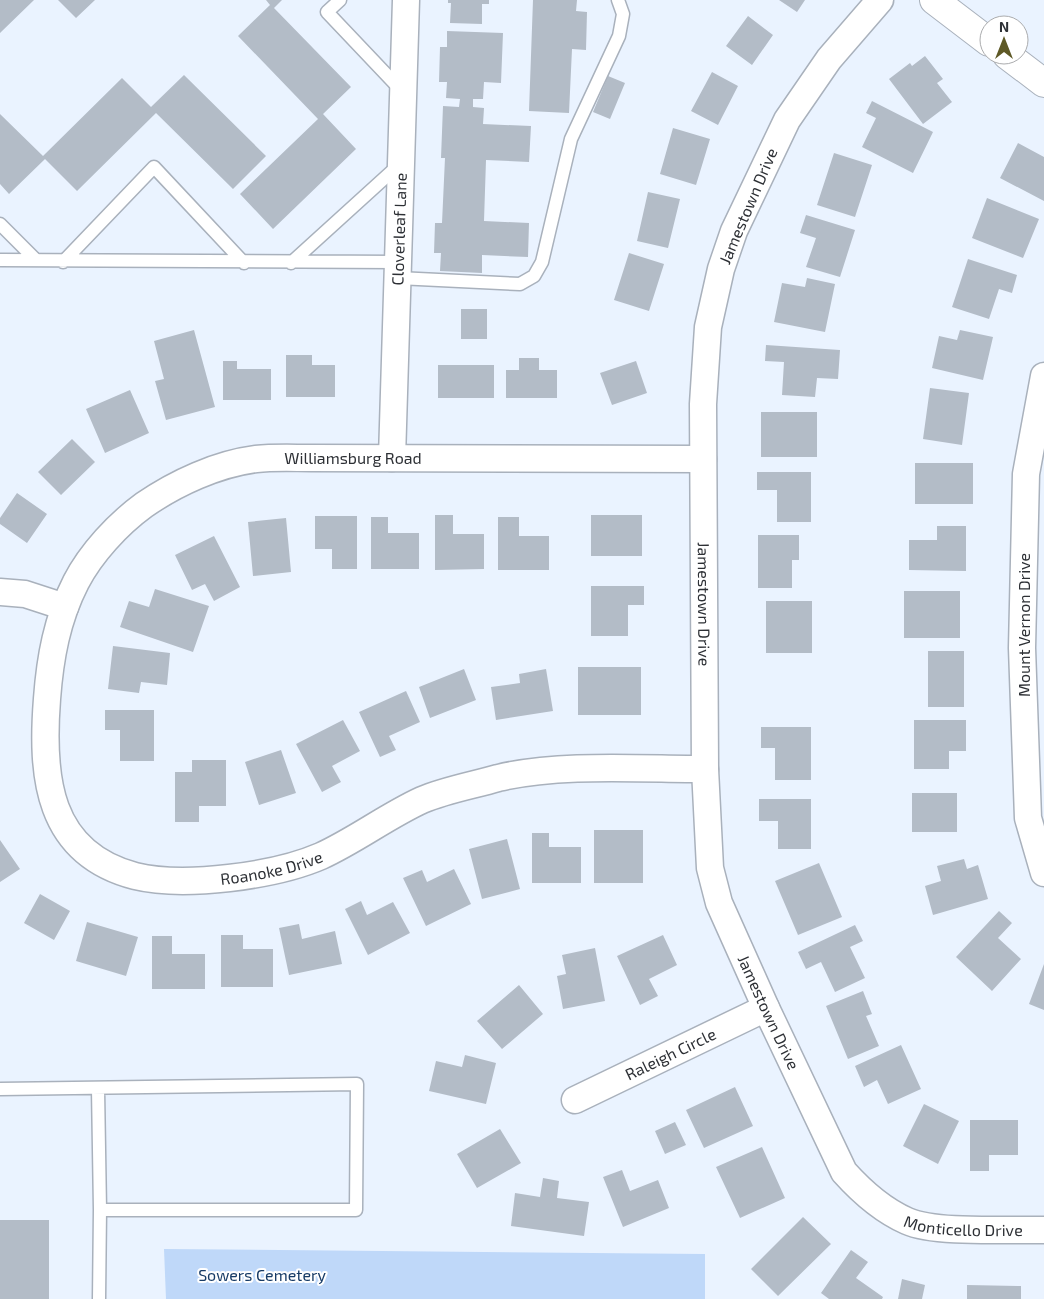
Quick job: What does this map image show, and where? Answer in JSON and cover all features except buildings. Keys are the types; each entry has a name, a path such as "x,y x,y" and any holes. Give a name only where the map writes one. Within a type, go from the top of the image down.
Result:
{"street":[{"name":"Cloverleaf Lane","path":"392,458 406,0"},
{"name":"Jamestown Drive","path":"880,0 829,59 787,120 734,231 718,278 708,327 704,360 705,769 708,850 719,903 766,1008 844,1172 860,1189 885,1210"},
{"path":"934,0 979,34"},
{"path":"1020,65 1044,83"},
{"name":"Mount Vernon Drive","path":"1044,376 1026,474 1022,648 1028,818 1044,874"},
{"name":"Williamsburg Road","path":"65,607 78,579 115,530 143,506 178,485 225,466 255,460 392,458 704,460"},
{"path":"0,592 25,594 65,607"},
{"name":"Roanoke Drive","path":"65,607 49,667 45,722 48,786 62,824 77,843 96,860 138,876 210,879 282,870 321,856 424,800 500,778 535,772 564,770 705,769"},
{"name":"Raleigh Circle","path":"575,1100 766,1008"},
{"name":"Monticello Drive","path":"885,1210 909,1222 933,1226 960,1229 1044,1230"}],"lane":[{"path":"340,0 327,12 403,92"},
{"path":"0,260 291,263 398,270 520,284 534,276 542,262 571,139 619,36 623,14 618,0"},
{"path":"291,263 401,162"},
{"path":"63,262 154,167 244,263"},
{"path":"0,224 36,260"},
{"path":"0,1089 357,1084 356,1210 100,1210"},
{"path":"98,1089 99,1299"}],"green space":[{"name":"Sowers Cemetery","path":"164,1249 705,1254 705,1299 166,1299"}]}
